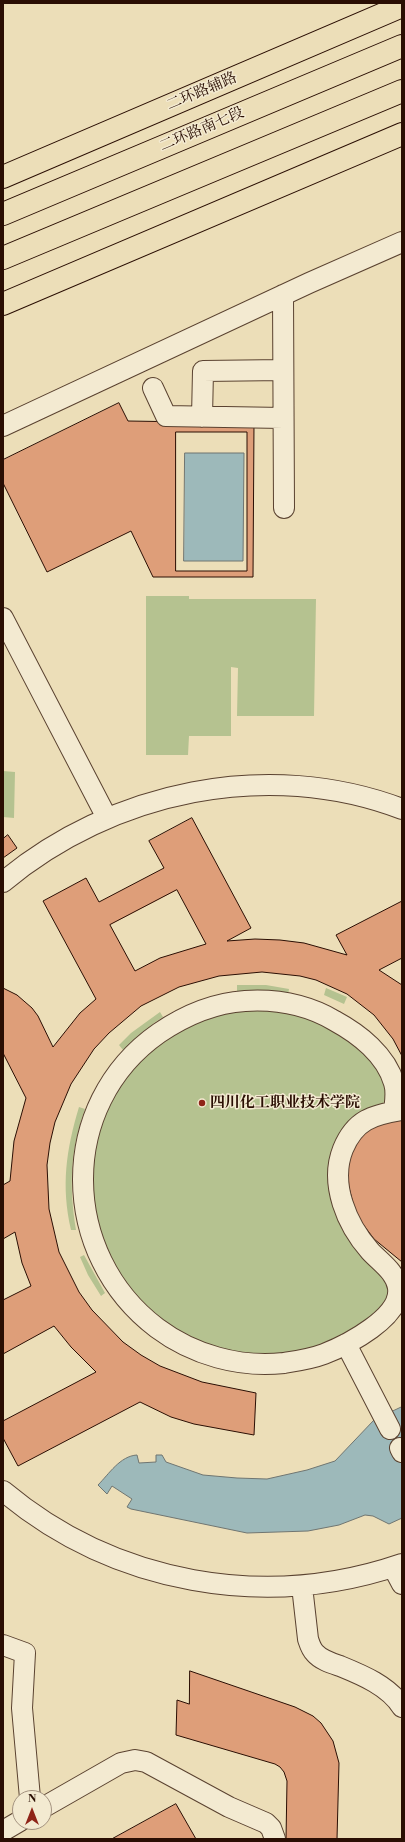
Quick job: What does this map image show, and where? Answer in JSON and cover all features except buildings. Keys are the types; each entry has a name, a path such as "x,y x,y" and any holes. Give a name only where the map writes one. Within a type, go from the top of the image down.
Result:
{"main road":[{"name":"二环路辅路","path":"3,177 402,6"},
{"name":"二环路南七段","path":"3,214 402,46"},
{"path":"3,258 402,91"},
{"path":"3,304 402,134"}],"street":[{"path":"3,426 283,295 402,242"},
{"path":"283,295 284,508"},
{"path":"202,417 203,371 283,370"},
{"path":"153,388 166,416 283,418"},
{"path":"3,618 107,818"},
{"path":"3,882 52,846 107,818 133,807 176,796 220,788 249,785 309,787 368,798 402,809"},
{"path":"257,1001 292,1005 330,1018 347,1028 377,1053 388,1069 394,1081 398,1111 379,1114 365,1120 352,1130 340,1156 338,1180 346,1213 355,1230 368,1249 394,1276 400,1295 394,1306 385,1316 363,1334 346,1344 323,1354 303,1360 268,1363 240,1362 220,1358 194,1349 163,1332 146,1320 131,1306 107,1272 90,1234 85,1214 82,1174 88,1136 96,1111 112,1082 123,1066 141,1047 167,1028 184,1018 222,1004 257,1001"},
{"path":"346,1344 390,1429"},
{"path":"3,1491 42,1520 67,1536 94,1550 149,1570 178,1578 237,1587 267,1588 302,1586 399,1571"},
{"path":"302,1586 310,1647 316,1654 325,1660 377,1684 395,1698 402,1707"},
{"path":"3,1645 25,1652 22,1708 29,1790"},
{"path":"52,1802 121,1763 136,1760 146,1762 229,1808 266,1823 271,1828 275,1839"},
{"path":"3,1830 12,1825"}],"green space":[{"path":"146,596 189,596 189,599 316,599 314,716 237,716 238,668 231,667 231,736 189,736 188,755 146,755"},
{"path":"3,771 15,772 14,818 3,817"},
{"path":"237,985 266,985 289,989 288,995 237,992"},
{"path":"326,988 347,997 344,1004 324,995"},
{"path":"240,1006 310,1014 374,1056 388,1094 383,1104 334,1168 385,1272 393,1294 361,1331 302,1356 221,1354 150,1317 101,1252 88,1155 115,1085 170,1031"},
{"path":"160,1012 163,1017 123,1050 119,1045 131,1033"},
{"path":"79,1107 85,1109 76,1139 72,1169 72,1198 76,1230 71,1230 66,1198 66,1168 71,1138"},
{"path":"84,1255 105,1293 101,1296 88,1275 80,1257"}],"water":[{"path":"185,453 244,453 243,561 184,561"},
{"path":"402,1407 402,1518 389,1524 373,1516 365,1515 339,1525 308,1531 247,1533 131,1509 127,1507 132,1499 112,1486 107,1494 98,1485 120,1462 131,1456 137,1455 139,1463 156,1462 156,1455 162,1455 166,1462 203,1475 237,1478 267,1479 307,1470 335,1461 374,1420"}],"place":[{"name":"四川化工职业技术学院","path":"202,1103"}]}
